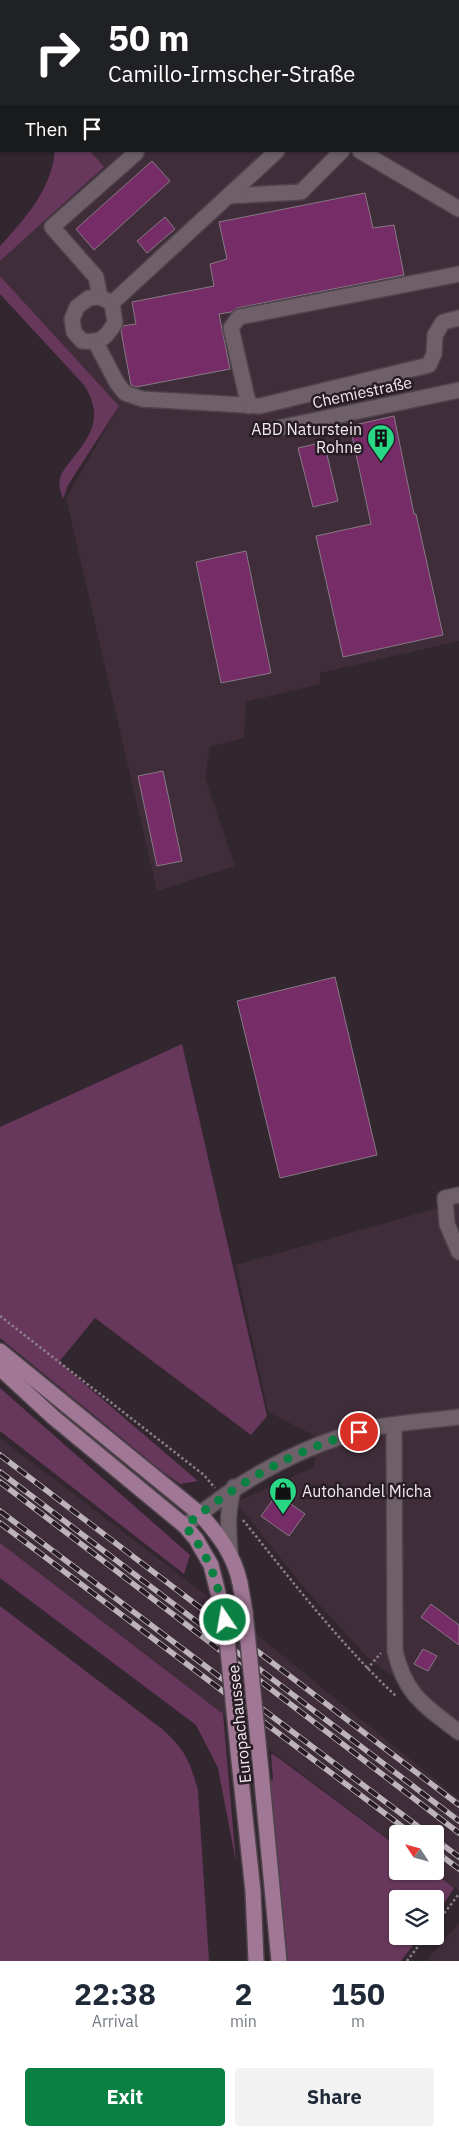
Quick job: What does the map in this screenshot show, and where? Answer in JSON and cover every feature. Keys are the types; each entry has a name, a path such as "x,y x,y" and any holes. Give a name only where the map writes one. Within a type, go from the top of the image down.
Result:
{"main road":[{"name":"Europachaussee","path":"0,1351 200,1514 230,1552 240,1583 245,1612 279,1961"},
{"name":"Europachaussee","path":"0,1368 53,1416 185,1526 211,1565 225,1620 253,1891 256,1961"}],"street":[{"path":"136,153 52,227 96,277 106,300 115,323 107,336 96,343 82,341 74,332 72,319 77,307 89,298 106,300 228,196 276,152"},
{"path":"228,196 301,192 341,152"},
{"path":"362,152 459,209"},
{"path":"249,406 231,328 239,317 459,274"},
{"path":"96,343 125,393 142,399 260,406 429,365 434,354 435,335 442,322 459,318"},
{"name":"Chemiestraße","path":"273,429 459,390"},
{"path":"459,1195 445,1198 447,1224 459,1252"},
{"path":"185,1526 229,1496 259,1472 292,1455 348,1435 394,1425 459,1417"},
{"path":"394,1425 394,1639 400,1673 411,1691 430,1710 459,1732"},
{"path":"229,1496 227,1520 230,1552"}],"path":[{"path":"0,1316 229,1496 336,1632 367,1668 403,1702"},
{"path":"444,1913 459,1894"},
{"path":"407,1961 419,1945"}],"shaded area":[{"path":"55,152 91,152 104,167 0,261 0,246 35,203 53,165"},
{"path":"91,152 459,152 459,641 320,673 320,684 246,702 244,738 210,747 205,778 235,866 157,891 66,498 119,406 0,276 0,261 104,167"},
{"path":"0,276 119,406 68,485 63,499 59,482 65,469 90,433 94,415 93,406 84,385 0,294"},
{"path":"182,1044 267,1416 251,1435 95,1318 59,1362 198,1481 180,1484 0,1338 0,1127"},
{"path":"459,1202 459,1728 367,1657 306,1590 236,1502 314,1467 317,1437 268,1412 236,1265"},
{"path":"0,1388 190,1555 184,1574 0,1431"},
{"path":"0,1438 236,1618 459,1799 459,1891 444,1880 444,1825 389,1825 389,1839 247,1733 0,1543"},
{"path":"0,1543 223,1714 236,1862 218,1768 196,1725 0,1578"},
{"path":"0,1606 162,1729 186,1756 198,1790 209,1961 0,1961"},
{"path":"273,1754 389,1840 389,1880 444,1880 454,1888 444,1903 444,1890 389,1890 389,1945 413,1945 401,1961 288,1961 270,1781 273,1780 271,1755"},
{"path":"459,1923 459,1961 426,1961 440,1945 444,1945 444,1940"}],"building":[{"path":"152,161 170,181 94,250 76,229"},
{"path":"365,193 373,228 394,225 404,275 237,308 231,312 219,314 230,369 136,387 131,385 121,331 123,326 136,324 132,302 214,286 210,264 227,259 219,222"},
{"path":"165,217 175,229 147,253 137,241"},
{"path":"394,416 414,514 416,514 443,635 343,657 316,536 371,524 350,426"},
{"path":"324,442 338,501 313,507 298,448"},
{"path":"246,551 271,673 221,683 196,562"},
{"path":"163,771 182,861 157,866 138,776"},
{"path":"335,977 377,1155 280,1178 237,1001"},
{"name":"Autohandel Micha","path":"277,1494 305,1514 289,1536 261,1516"},
{"path":"431,1604 459,1625 459,1645 421,1617"},
{"path":"423,1649 437,1656 428,1671 414,1664"}],"railway":[{"path":"0,1455 459,1805"},
{"path":"0,1472 459,1821"},
{"path":"0,1482 459,1833"},
{"path":"0,1511 416,1825"},
{"path":"0,1523 400,1825"},
{"path":"444,1846 459,1857"},
{"path":"444,1858 459,1869"}],"place":[{"name":"ABD Naturstein Rohne","path":"381,462"},
{"name":"Autohandel Micha","path":"283,1515"}],"route":[{"path":"225,1620 221,1598 211,1565 196,1539 185,1526 217,1500 259,1472 292,1455 359,1432"}]}
